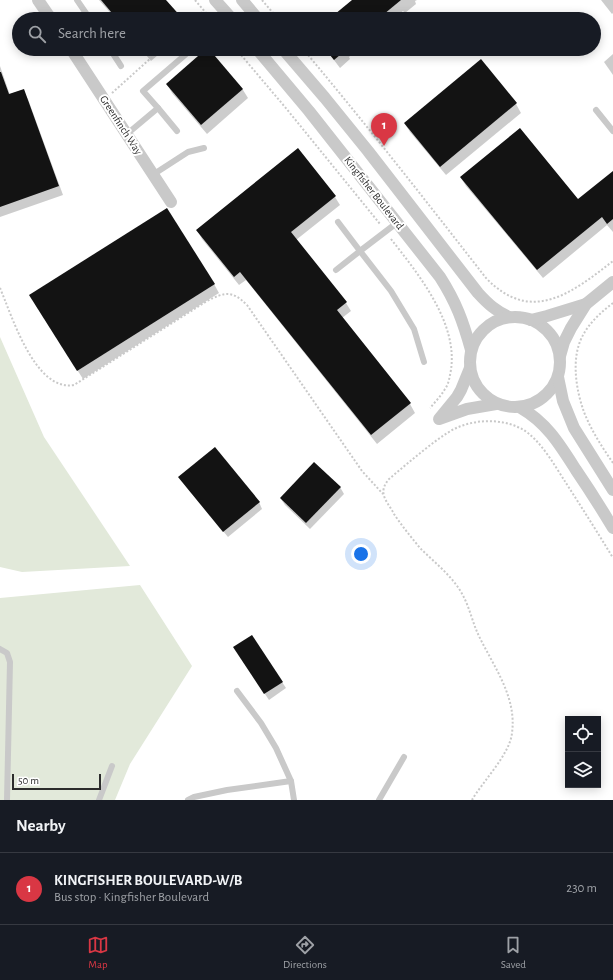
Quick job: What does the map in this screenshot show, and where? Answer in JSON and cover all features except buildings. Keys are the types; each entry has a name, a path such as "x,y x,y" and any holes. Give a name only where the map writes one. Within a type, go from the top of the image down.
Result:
{"street":[{"path":"38,0 46,12"},
{"path":"215,0 226,12"},
{"path":"242,0 252,12"},
{"name":"Greenfinch Way","path":"76,56 171,202"},
{"name":"Kingfisher Boulevard","path":"263,56 398,222 440,277 449,291 464,324 471,350"},
{"name":"Kingfisher Boulevard","path":"289,56 368,151 478,293 489,305 509,317"},
{"path":"613,282 586,304 571,328 564,342 560,356 558,377 563,401 574,428 613,490"},
{"path":"531,320 586,304"},
{"path":"560,356 553,338 540,324 524,318 509,317 490,324 481,332 475,340 471,350 470,368 476,386 488,399 496,404 521,408 530,413 545,426 597,501 613,528"},
{"path":"470,368 457,397 439,419 467,409 496,404"},
{"path":"521,408 540,400 551,390 558,377"}],"lane":[{"path":"77,0 85,12"},
{"path":"115,56 121,66"},
{"path":"177,131 143,90 184,56"},
{"path":"127,134 158,108"},
{"path":"596,110 613,131"},
{"path":"154,174 188,152 204,148"},
{"path":"338,222 391,291 414,329 424,362"},
{"path":"336,270 398,222"},
{"path":"0,649 7,653 10,662 7,800"},
{"path":"237,691 276,748 291,781 294,800"},
{"path":"379,800 404,757"},
{"path":"100,800 112,766"},
{"path":"188,800 194,797 227,790 291,781"}],"path":[{"path":"195,0 204,11"},
{"path":"262,0 272,12"},
{"path":"111,94 153,56"},
{"path":"242,56 386,231 429,290 443,319 449,336 452,354 451,370 448,382 442,394 430,408"},
{"path":"309,56 351,106 486,278 495,287 522,301 536,302 551,300 566,294 586,282 613,262"},
{"path":"0,288 24,346 33,360 43,372 53,380 62,385 69,386 74,385 207,301 219,295 229,294 239,298 247,305 362,471 383,495 399,521 416,542 449,575 465,598 478,634 502,680 510,700 513,718 512,734 504,752 472,800"},
{"path":"613,303 595,318 582,335 576,353 575,367 584,412 589,424 613,463"},
{"path":"566,410 582,404"},
{"path":"383,495 384,486 389,479 420,453 455,428 471,423 494,421 501,422 525,431 534,438 556,468 613,558"},
{"path":"534,438 545,426"}],"green space":[{"path":"0,337 44,437 130,566 22,572 0,567"},
{"path":"140,585 192,666 130,764 115,800 0,800 0,598"}],"place":[{"name":"KINGFISHER BOULEVARD-W/B","path":"384,146"}]}
